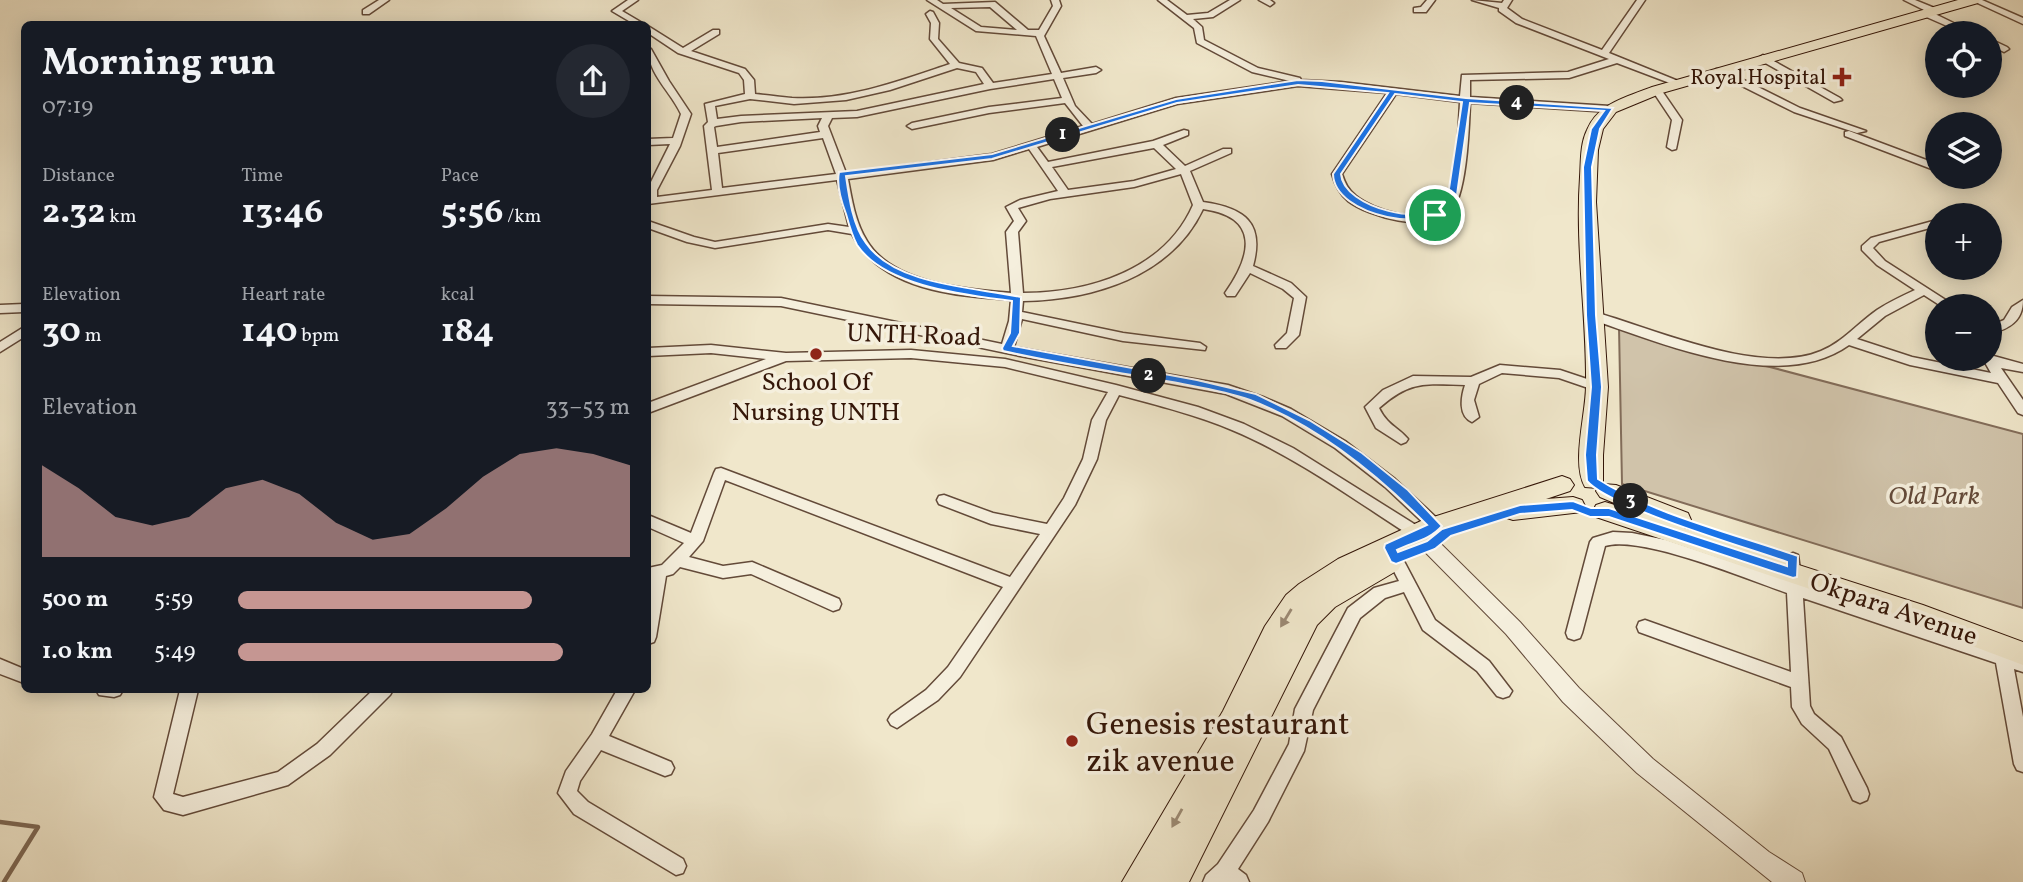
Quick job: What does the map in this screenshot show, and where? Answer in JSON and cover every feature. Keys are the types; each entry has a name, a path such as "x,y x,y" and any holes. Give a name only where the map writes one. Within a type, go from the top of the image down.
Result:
{"main road":[{"path":"1138,882 1155,858 1233,719 1292,606 1309,590 1334,575 1393,553 1416,549 1429,536 1447,533 1499,514 1585,492 1597,387 1591,315 1587,167 1595,129 1610,109 1657,90 1718,71 1974,0"},
{"name":"Okpara Avenue","path":"1585,492 1794,574 2013,649"},
{"path":"1172,882 1308,617 1326,600 1393,553"}],"street":[{"path":"366,12 384,0"},
{"path":"634,0 616,11 634,21"},
{"path":"931,0 979,29 1039,33"},
{"path":"1039,33 1057,6 1055,0"},
{"path":"1162,0 1198,27 1200,41 1246,66 1312,83 1466,100 1610,109"},
{"path":"1188,17 1210,15 1236,0"},
{"path":"1417,10 1423,10 1431,0"},
{"path":"1476,0 1505,3 1504,12 1519,20 1678,83"},
{"path":"1605,53 1641,0"},
{"path":"1908,0 1947,21"},
{"path":"1974,0 2023,21"},
{"path":"943,6 992,4 1026,33"},
{"path":"930,14 935,23 934,39 956,65"},
{"path":"651,31 684,52 742,71 749,80 750,96"},
{"path":"684,52 716,32"},
{"path":"1039,33 1071,107 1090,128"},
{"path":"651,54 686,114 677,141 651,195"},
{"path":"1763,58 1837,100"},
{"path":"1393,92 1337,174 1340,188 1367,209 1382,214 1435,215 1447,209 1457,180 1466,100 1465,77 1569,75 1619,59"},
{"path":"717,190 709,126 712,102 750,96 794,101 846,97 956,65 979,70 990,86"},
{"path":"686,114 741,119 857,114 990,86 1096,70"},
{"path":"1718,71 1871,144 1925,164"},
{"path":"651,200 992,156 1176,101 1312,83"},
{"path":"1657,90 1677,120 1672,147"},
{"path":"912,126 989,110 1068,100"},
{"path":"1797,110 1861,131"},
{"path":"828,116 823,126 842,174 844,195 862,245 880,262 894,270 949,289 1018,299 1086,292 1109,285 1133,274 1174,243 1199,205"},
{"path":"1047,165 1156,144 1184,133"},
{"path":"713,151 826,134"},
{"path":"651,142 677,141"},
{"path":"1156,144 1185,172 1199,205"},
{"path":"1031,145 1065,194"},
{"path":"1007,348 1015,333 1018,299 1012,232 1020,221 1012,207 1065,194 1121,187 1185,172 1227,150"},
{"path":"1199,205 1225,208 1244,219 1253,234 1243,277 1231,293"},
{"path":"651,225 691,240 715,244 828,228 856,231"},
{"path":"1925,226 1875,240 1866,248 1881,263 1930,294"},
{"path":"1246,267 1287,286 1300,296 1293,335 1281,345"},
{"path":"1591,315 1711,351 1766,360 1800,361 1818,358 1847,340 1881,313 1924,290"},
{"path":"651,300 781,302 1197,383 1252,397 1306,422 1357,456 1404,494 1429,536 1571,695 1645,766 1760,860 1793,882"},
{"path":"2002,326 2009,323 2023,304"},
{"path":"0,309 21,308"},
{"path":"1016,314 1123,337 1200,347"},
{"path":"0,348 21,333"},
{"path":"1847,340 1910,361 2003,379"},
{"name":"UNTH Road","path":"651,352 711,349 786,357 904,354 962,358 1005,363 1116,389 1216,417 1251,432 1429,536"},
{"path":"651,407 786,357"},
{"path":"2002,363 2023,368"},
{"path":"1401,439 1381,425 1372,407 1379,400 1418,380 1473,381 1500,369 1560,374 1597,387"},
{"path":"1998,371 2023,410"},
{"path":"1472,416 1467,400 1473,381"},
{"path":"897,720 932,695 954,672 1050,530 1081,483 1099,420 1116,389"},
{"path":"651,599 653,574 667,570 695,541 721,473 1012,584"},
{"path":"944,500 991,518 1050,530"},
{"path":"651,522 695,541"},
{"path":"1574,633 1598,542 1603,539 1648,541 1794,574 1803,712 1835,743 1860,794"},
{"path":"1393,553 1429,625 1483,666 1503,691"},
{"path":"678,560 723,572 751,568 833,604"},
{"path":"1226,878 1298,745 1304,709 1354,613 1380,593 1409,584"},
{"path":"1645,627 1801,683"},
{"path":"2013,649 2023,664"},
{"path":"2013,649 2023,764"},
{"path":"0,666 21,675"},
{"path":"188,693 163,797 171,804 183,806 282,779 312,760 381,693"},
{"path":"624,693 598,740 572,777 568,793 581,808 676,866"},
{"path":"598,740 665,768"}],"green space":[{"name":"Old Park","path":"1619,327 2023,434 2023,608 1622,484"}],"waterway":[{"path":"0,822 38,827 4,882"}],"place":[{"name":"Royal Hospital","path":"1842,77"},
{"name":"School Of Nursing UNTH","path":"816,354"},
{"name":"Genesis restaurant zik avenue","path":"1072,741"}],"route":[{"path":"1435,215 1402,216 1367,209 1340,188 1337,181 1337,174 1393,92 1466,100 1610,109 1595,129 1587,167 1591,315 1597,387 1591,455 1592,481 1608,491 1662,514 1793,559 1793,573 1609,513 1590,513 1573,506 1520,509 1499,514 1447,533 1430,545 1396,559 1390,548 1418,534 1421,536 1436,526 1404,494 1357,456 1306,422 1252,397 1197,383 1065,361 1007,348 1015,333 1018,299 921,282 880,262 862,245 844,195 842,174 992,156 1176,101 1274,88 1286,84 1322,83 1466,100 1457,180 1447,209 1435,215"}]}
